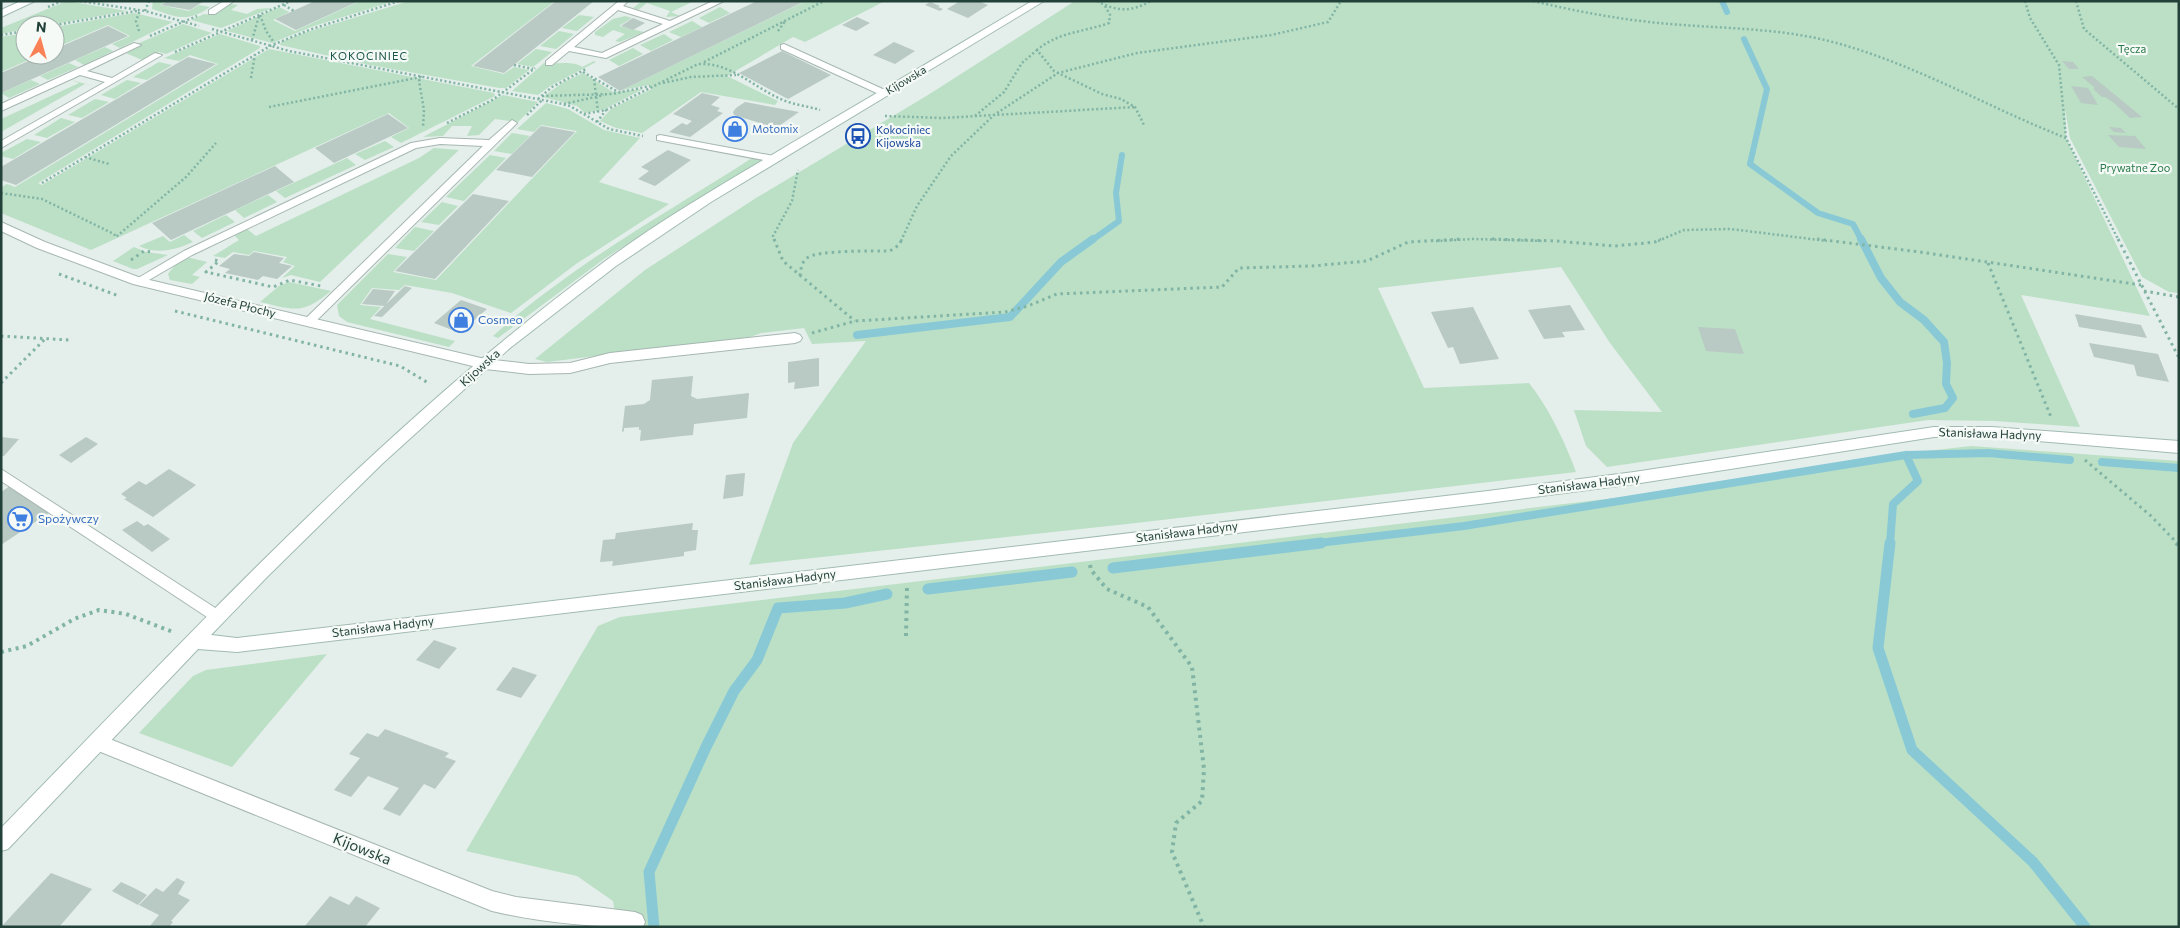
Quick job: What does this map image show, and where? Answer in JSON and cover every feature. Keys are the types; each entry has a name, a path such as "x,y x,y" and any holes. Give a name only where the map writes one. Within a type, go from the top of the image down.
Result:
{"street":[{"path":"1,14 30,1"},
{"name":"Kijowska","path":"1,842 97,742 188,638 218,617 378,459 505,345 611,263 707,198 1039,1"},
{"name":"Józefa Płochy","path":"1,226 66,255 138,281 484,364 528,370 570,368 610,358 795,338"},
{"name":"Stanisława Hadyny","path":"188,638 246,644 1469,499 1634,478 1934,432 1992,432 2179,447"},
{"name":"Kijowska","path":"97,742 492,901 516,907 635,922"}],"lane":[{"path":"212,12 230,1"},
{"path":"568,48 603,56 720,1"},
{"path":"549,63 620,4 671,24"},
{"path":"1,108 137,45"},
{"path":"784,47 884,93"},
{"path":"1,145 158,55"},
{"path":"79,72 113,80"},
{"path":"308,322 512,123"},
{"path":"660,138 774,159"},
{"path":"138,281 188,253 414,145 440,141 490,143"},
{"path":"1,474 218,617"}],"path":[{"path":"80,1 145,11 202,26"},
{"path":"145,11 149,1"},
{"path":"42,183 270,46 310,30 399,1"},
{"path":"583,114 606,110 824,1"},
{"path":"1097,1 1119,12 1140,8 1151,1"},
{"path":"800,276 802,263 808,256 822,253 890,251 899,245 916,206 951,156 994,115 1050,80 1058,72 1137,54 1202,43 1271,35 1328,22 1341,1"},
{"path":"1533,1 1581,12 1658,23 1782,33 1838,43 1896,62 2020,120 2066,138"},
{"path":"2025,1 2030,18 2059,65 2066,138 2179,358"},
{"path":"2076,1 2084,29 2179,108"},
{"path":"283,4 294,11"},
{"path":"975,116 1004,92 1022,62 1054,36 1099,27 1109,23 1110,15 1105,6"},
{"path":"65,23 140,10"},
{"path":"138,31 136,21 140,10"},
{"path":"252,40 260,15 266,31 275,44"},
{"path":"212,29 270,46 563,104 623,133 660,138"},
{"path":"1,35 15,33"},
{"path":"1037,50 1054,71 1102,94 1121,99 1135,107 1144,125"},
{"path":"251,78 255,54"},
{"path":"703,62 709,62 737,75 782,100 829,112"},
{"path":"514,65 534,69"},
{"path":"582,71 618,92"},
{"path":"563,104 691,77 737,75"},
{"path":"269,107 421,77"},
{"path":"421,77 418,81 425,122 423,129"},
{"path":"594,78 598,112"},
{"path":"541,96 596,96"},
{"path":"885,116 942,118 1135,107"},
{"path":"597,122 606,110"},
{"path":"1,193 48,201 90,225 114,234 116,237 186,177 216,143"},
{"path":"85,156 109,164"},
{"path":"798,170 792,201 773,236 782,261 855,321"},
{"path":"795,338 855,321 1005,312 1028,306 1057,294 1222,287 1239,268 1312,266 1367,261 1408,242 1473,239 1615,246 1655,242 1684,230 1731,229 1988,262 2141,285"},
{"path":"188,253 219,261 206,272 273,287 279,282 292,278 340,291"},
{"path":"1988,262 2054,425"},
{"path":"51,270 84,285 122,297"},
{"path":"2144,291 2179,297"},
{"path":"170,310 400,366 436,388"},
{"path":"1,336 70,340"},
{"path":"1,384 46,338"},
{"path":"2078,454 2151,516 2179,546"},
{"path":"1089,560 1091,570 1108,589 1148,607 1192,667 1204,769 1202,801 1176,823 1172,852 1204,927"},
{"path":"906,636 907,581"},
{"path":"1,652 10,652 25,646 80,616 100,610 121,613 188,638"}],"green space":[{"path":"67,1 127,11 65,22 65,15 33,15"},
{"path":"153,1 166,1 160,5 189,11 199,5 210,7 195,15 182,17 152,9"},
{"path":"360,1 394,1 311,27 272,43 227,31 279,7 289,12 273,20 295,31"},
{"path":"409,1 555,1 471,66 504,74 514,67 529,70 506,88 370,65 280,45 281,42 304,33"},
{"path":"642,1 694,1 671,12 680,16 666,17 670,11 647,3 638,10 633,8"},
{"path":"806,1 885,1 805,42 793,37 727,76 778,101 775,105 701,92 642,133 616,128 600,121 611,109 652,89 648,85 622,90"},
{"path":"1075,1 2179,1 2179,293 2169,292 2142,277 2070,138 2065,109 2066,138 2150,316 2021,295 2080,427 1995,421 1928,420 1607,467 1586,446 1574,410 1662,412 1610,343 1561,267 1378,288 1424,388 1529,383 1556,426 1576,472 749,565 793,443 866,341 812,344 804,328 761,333 750,337 547,362 535,359 645,270 756,198 928,95"},
{"path":"231,4 238,5 231,10 247,14 257,9 272,8 221,28 191,20 204,14 212,15"},
{"path":"720,7 730,13 709,23 699,18"},
{"path":"134,13 173,22 120,48 112,44 130,36 108,25 65,44 65,25"},
{"path":"579,15 594,17 577,31 562,28"},
{"path":"625,16 632,18 619,26 644,32 620,42 615,41 625,34 613,30 603,37 595,35 595,32 613,19"},
{"path":"692,21 702,27 681,37 669,32"},
{"path":"15,22 15,31 1,34 1,28"},
{"path":"183,24 212,33 166,54 159,52 130,67 142,60 126,53 141,46 137,44"},
{"path":"559,31 574,34 556,49 540,46"},
{"path":"220,34 260,46 260,48 38,183 42,185 269,49 494,93 495,96 401,143 391,137 409,128 389,113 91,250 1,213 1,187 7,184 15,187 218,64 190,55 179,61 164,58"},
{"path":"664,34 673,40 651,51 640,45"},
{"path":"15,35 15,65 17,65 1,72 1,37"},
{"path":"105,47 113,51 84,65 75,60"},
{"path":"633,48 643,54 619,66 609,60"},
{"path":"536,49 552,52 533,67 517,64"},
{"path":"594,61 596,62 550,86 538,95 512,91 544,63 569,63 582,67"},
{"path":"159,62 172,65 147,80 133,77"},
{"path":"69,63 78,67 48,80 40,76 65,65"},
{"path":"583,73 613,92 643,89 605,109 585,113 577,106 543,97 562,83"},
{"path":"31,80 40,84 9,98 1,93"},
{"path":"72,80 96,87 85,84 1,132 1,119 79,83"},
{"path":"127,80 141,83 115,99 101,95"},
{"path":"503,95 538,102 518,122 495,119 479,135 467,136 472,126 452,126 443,136 423,137"},
{"path":"95,99 109,102 82,118 68,115"},
{"path":"546,103 568,109 604,130 640,138 599,182 669,204 576,264 511,313 452,293 405,285 399,290 372,288 360,305 381,307 370,319 455,341 449,347 347,322 339,316 337,305 388,254 407,257 393,272 436,280 577,131 541,125 534,132 517,129"},
{"path":"61,118 75,122 47,138 34,135"},
{"path":"512,133 530,136 512,154 494,151"},
{"path":"27,139 41,142 13,159 1,156 1,153"},
{"path":"385,141 394,147 365,160 355,154"},
{"path":"434,148 459,150 320,282 291,275 282,278 295,266 283,262 287,257 254,251 249,255 233,252 225,258 213,256 239,240 234,235 247,229 256,236 419,158"},
{"path":"490,155 506,158 464,201 446,197"},
{"path":"347,158 356,165 285,198 276,191"},
{"path":"752,158 763,161 689,204 604,259 498,338 493,336 586,264 652,220"},
{"path":"268,195 277,202 244,218 235,210"},
{"path":"442,202 458,206 439,225 421,222"},
{"path":"226,215 235,222 202,238 193,231"},
{"path":"415,227 434,231 414,251 395,248"},
{"path":"184,235 193,242 160,251 139,246 163,236 170,242"},
{"path":"134,247 146,252 168,255 137,269 113,261"},
{"path":"187,257 207,262 192,275 200,277 192,284 170,280 168,274 176,264"},
{"path":"289,282 331,291 313,304 305,307 290,308 260,302 279,286"},
{"path":"1971,446 2179,461 2179,927 617,927 613,901 577,876 466,851 598,626 620,617 1640,495 1909,453"},
{"path":"327,654 232,767 139,733 193,676 206,670"}],"building":[{"path":"167,1 204,1 190,10 161,5"},
{"path":"315,1 359,1 296,30 275,19"},
{"path":"556,1 594,1 504,73 473,66"},
{"path":"757,1 805,1 620,91 598,77"},
{"path":"960,1 978,1 988,5 968,18 947,9"},
{"path":"930,2 943,9 940,11 925,5"},
{"path":"857,17 870,23 856,31 842,25"},
{"path":"633,18 645,23 633,30 621,26"},
{"path":"108,26 128,36 65,64 65,45"},
{"path":"894,42 915,51 895,64 873,55"},
{"path":"782,51 831,75 788,99 739,73"},
{"path":"188,57 216,64 16,185 1,180 1,167"},
{"path":"2062,61 2073,62 2079,69 2069,69"},
{"path":"19,65 63,65 1,93 1,73"},
{"path":"2092,76 2142,117 2130,118 2114,103 2102,97 2082,77"},
{"path":"2071,86 2088,88 2098,105 2081,103"},
{"path":"702,93 720,97 711,105 720,108 717,111 723,113 690,137 669,132 682,123 687,125 692,121 673,114"},
{"path":"745,102 799,112 776,128 734,115 733,112 736,108"},
{"path":"388,114 408,128 334,163 315,148"},
{"path":"541,126 575,132 532,177 496,170"},
{"path":"2109,127 2121,128 2126,133 2114,132"},
{"path":"2108,135 2135,136 2146,149 2119,147"},
{"path":"668,150 691,160 655,186 638,179 649,171 641,167"},
{"path":"275,166 294,182 171,240 152,223"},
{"path":"473,194 509,201 435,279 395,271"},
{"path":"254,252 284,258 279,263 292,266 277,279 263,276 258,280 225,273 230,269 219,266 234,254 249,256"},
{"path":"405,286 412,288 382,317 374,316"},
{"path":"373,289 395,291 385,306 362,304"},
{"path":"461,300 487,309 460,333 434,323"},
{"path":"1570,305 1585,330 1562,332 1565,337 1544,339 1528,310"},
{"path":"1473,307 1499,359 1460,364 1453,347 1448,348 1431,312"},
{"path":"2075,314 2141,325 2147,338 2079,327"},
{"path":"1698,327 1735,329 1744,354 1706,351"},
{"path":"2089,343 2158,354 2169,382 2137,376 2134,365 2094,357"},
{"path":"819,358 819,386 794,389 795,382 788,383 788,362"},
{"path":"693,376 691,396 697,399 749,393 747,418 694,424 693,435 640,441 641,430 639,430 639,427 624,428 622,432 625,406 644,404 650,400 652,380"},
{"path":"1,437 19,439 4,456 1,456"},
{"path":"86,437 98,444 71,463 59,455"},
{"path":"169,469 196,485 153,517 124,499 127,498 121,494 139,481 146,485"},
{"path":"745,473 743,496 723,499 726,475"},
{"name":"Spożywczy","path":"13,484 53,510 1,545 1,492"},
{"path":"137,521 144,526 148,524 170,539 152,552 122,530"},
{"path":"693,523 692,530 698,530 696,550 684,552 684,556 612,566 613,561 600,562 603,540 615,539 616,533"},
{"path":"434,640 457,648 439,669 416,660"},
{"path":"513,667 537,675 521,698 496,690"},
{"path":"385,729 449,753 445,757 456,761 435,789 424,784 400,816 383,809 399,788 368,776 351,797 334,790 360,758 349,754 367,733 378,737"},
{"path":"51,873 92,889 59,927 1,927"},
{"path":"177,878 185,882 178,894 190,900 171,921 173,922 169,927 149,927 159,915 139,905 156,888 163,892"},
{"path":"121,882 147,895 138,905 112,891"},
{"path":"330,896 349,905 356,896 380,908 365,927 304,927"}],"waterway":[{"path":"1722,1 1727,12"},
{"path":"1744,39 1767,89 1750,164 1818,213 1853,224 1862,241"},
{"path":"1091,241 1119,221 1116,193 1122,155"},
{"path":"857,335 1010,317 1061,262 1093,239"},
{"path":"1861,239 1881,278 1900,302 1924,320 1944,342 1947,363 1946,384 1953,398 1945,408 1913,414"},
{"path":"1906,455 1988,453 2070,460"},
{"path":"1310,544 1464,526 1906,455"},
{"path":"1890,544 1893,504 1918,481 1906,455"},
{"path":"2102,462 2179,468"},
{"path":"1113,568 1321,543"},
{"path":"1890,543 1878,648 1912,750 2033,862 2085,927"},
{"path":"928,589 1072,572"},
{"path":"654,927 649,872 706,747 734,691 757,660 778,608 845,603 887,594"}],"place":[{"name":"Motomix","path":"735,129"},
{"name":"Kokociniec Kijowska","path":"858,136"},
{"name":"Cosmeo","path":"461,320"},
{"name":"Spożywczy","path":"20,519"}],"district":[{"name":"KOKOCINIEC","path":"369,56"}],"park label":[{"name":"Tęcza","path":"2132,49"},
{"name":"Prywatne Zoo","path":"2135,168"}]}
